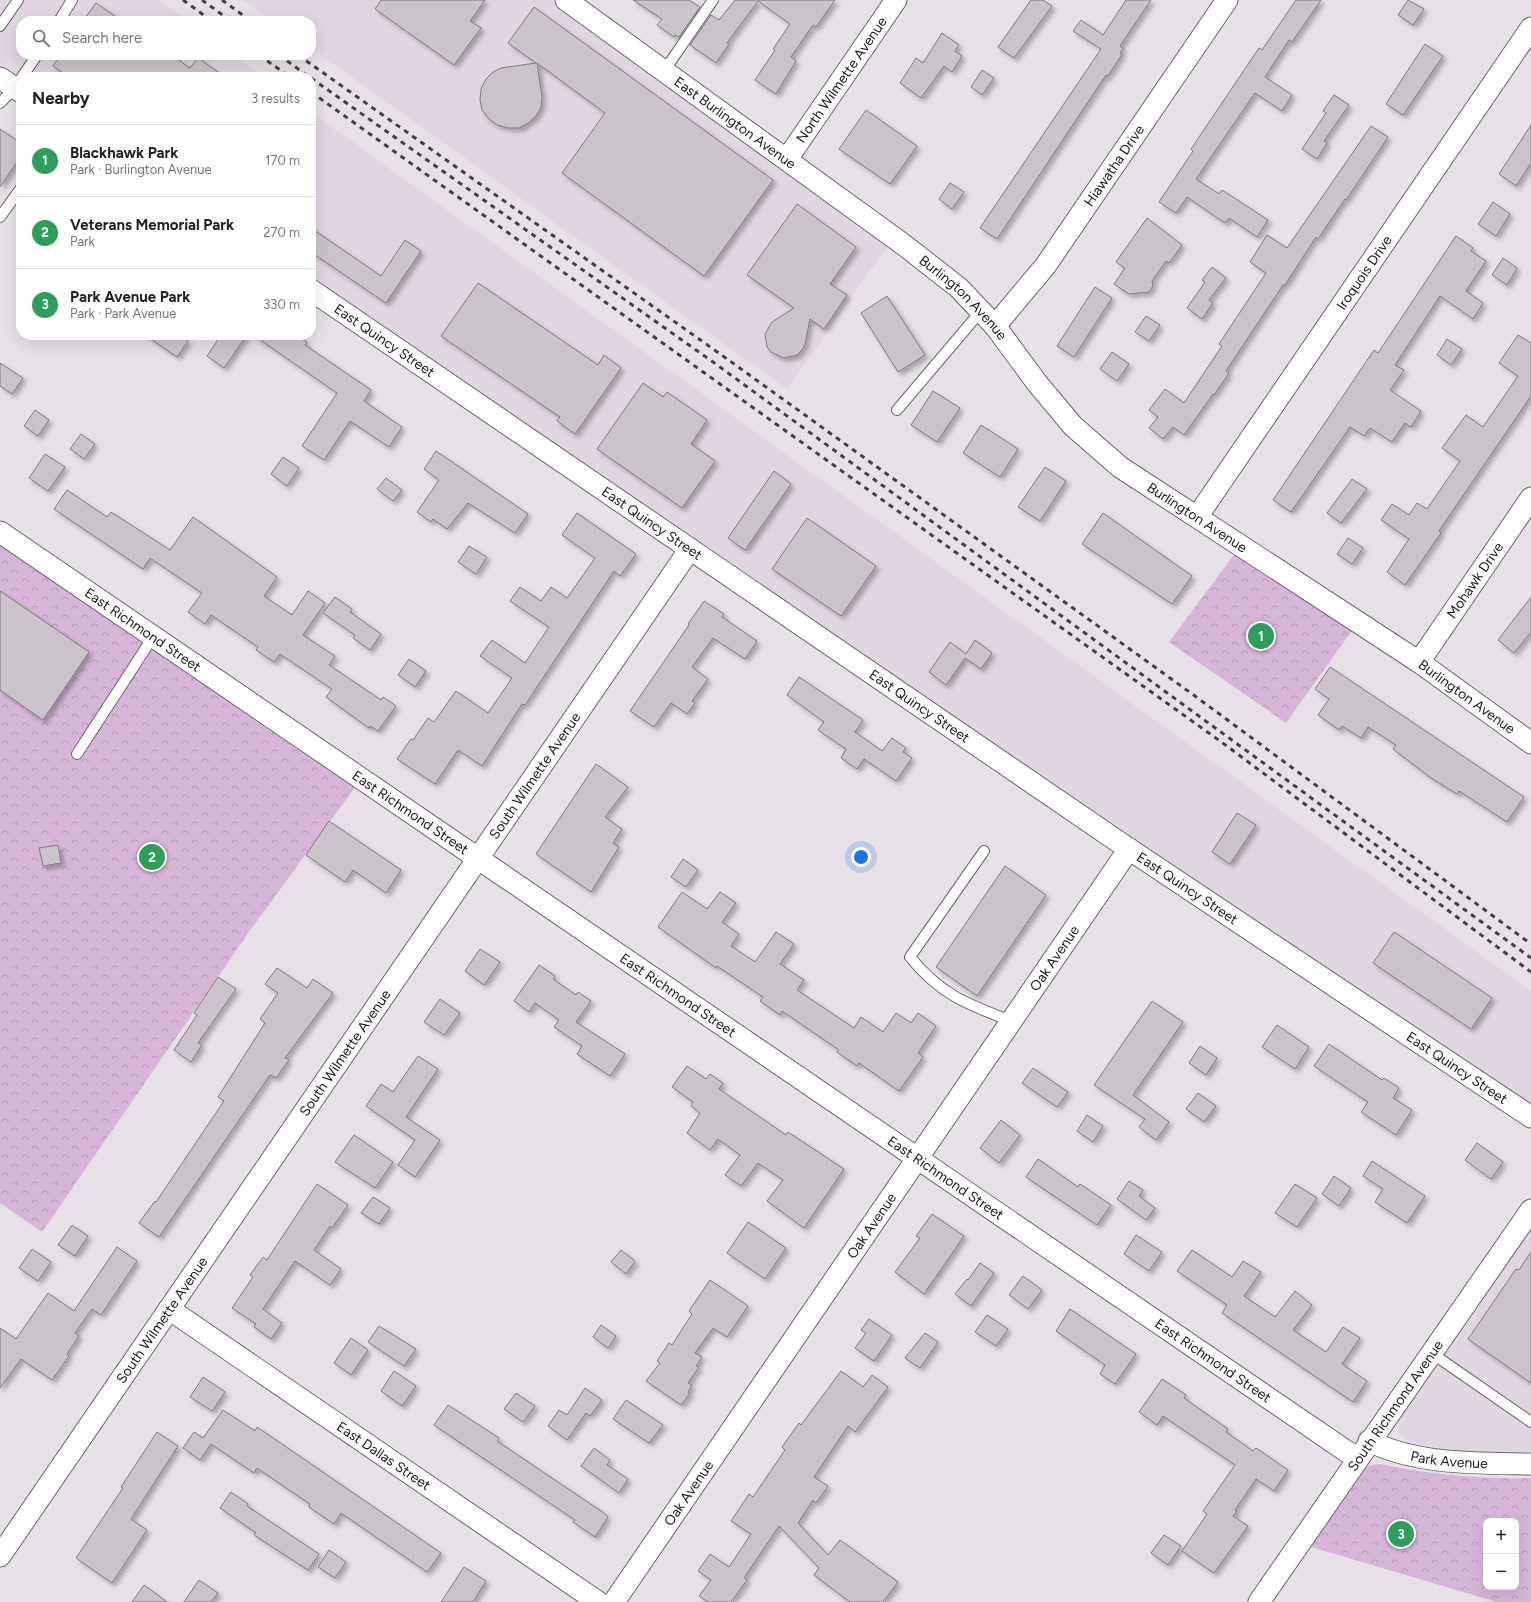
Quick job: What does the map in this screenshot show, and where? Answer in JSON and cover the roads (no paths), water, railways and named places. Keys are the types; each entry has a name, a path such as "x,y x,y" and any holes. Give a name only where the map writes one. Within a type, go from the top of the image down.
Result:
{"street":[{"name":"East Burlington Avenue","path":"566,0 904,245"},
{"name":"North Wilmette Avenue","path":"787,159 896,0"},
{"name":"Hiawatha Drive","path":"995,326 1046,265 1227,0"},
{"name":"Iroquois Drive","path":"1197,517 1531,28"},
{"name":"Burlington Avenue","path":"904,245 959,288 995,326 1037,383 1073,426 1120,467 1419,662 1531,743"},
{"name":"East Quincy Street","path":"316,293 1129,849 1531,1118"},
{"name":"Mohawk Drive","path":"1419,662 1531,498"},
{"name":"East Richmond Street","path":"0,532 1346,1451 1363,1449"},
{"name":"South Wilmette Avenue","path":"0,1556 690,549"},
{"name":"Oak Avenue","path":"614,1602 1129,849"},
{"name":"South Richmond Avenue","path":"1259,1602 1430,1352 1531,1210"},
{"name":"East Dallas Street","path":"169,1309 598,1602"},
{"name":"Park Avenue","path":"1363,1449 1388,1450 1409,1455 1468,1463 1531,1464"}],"lane":[{"path":"0,26 18,0"},
{"path":"62,16 72,0"},
{"path":"664,71 713,0"},
{"path":"24,72 33,60"},
{"path":"0,103 16,83"},
{"path":"0,217 16,195"},
{"path":"897,410 981,311"},
{"path":"77,754 153,637"},
{"path":"984,851 910,957 925,976 948,993 970,1005 1011,1021"},
{"path":"1430,1352 1531,1422"}],"railway":[{"path":"183,0 205,16"},
{"path":"202,0 224,16"},
{"path":"222,0 244,16"},
{"path":"266,60 283,72"},
{"path":"286,60 302,72"},
{"path":"305,60 723,356 1195,696 1531,944"},
{"path":"316,82 713,362 1531,958"},
{"path":"316,96 1220,741 1531,972"}],"place":[{"name":"Blackhawk Park","path":"1261,636"},
{"name":"Veterans Memorial Park","path":"152,857"},
{"name":"Park Avenue Park","path":"1401,1534"}]}
